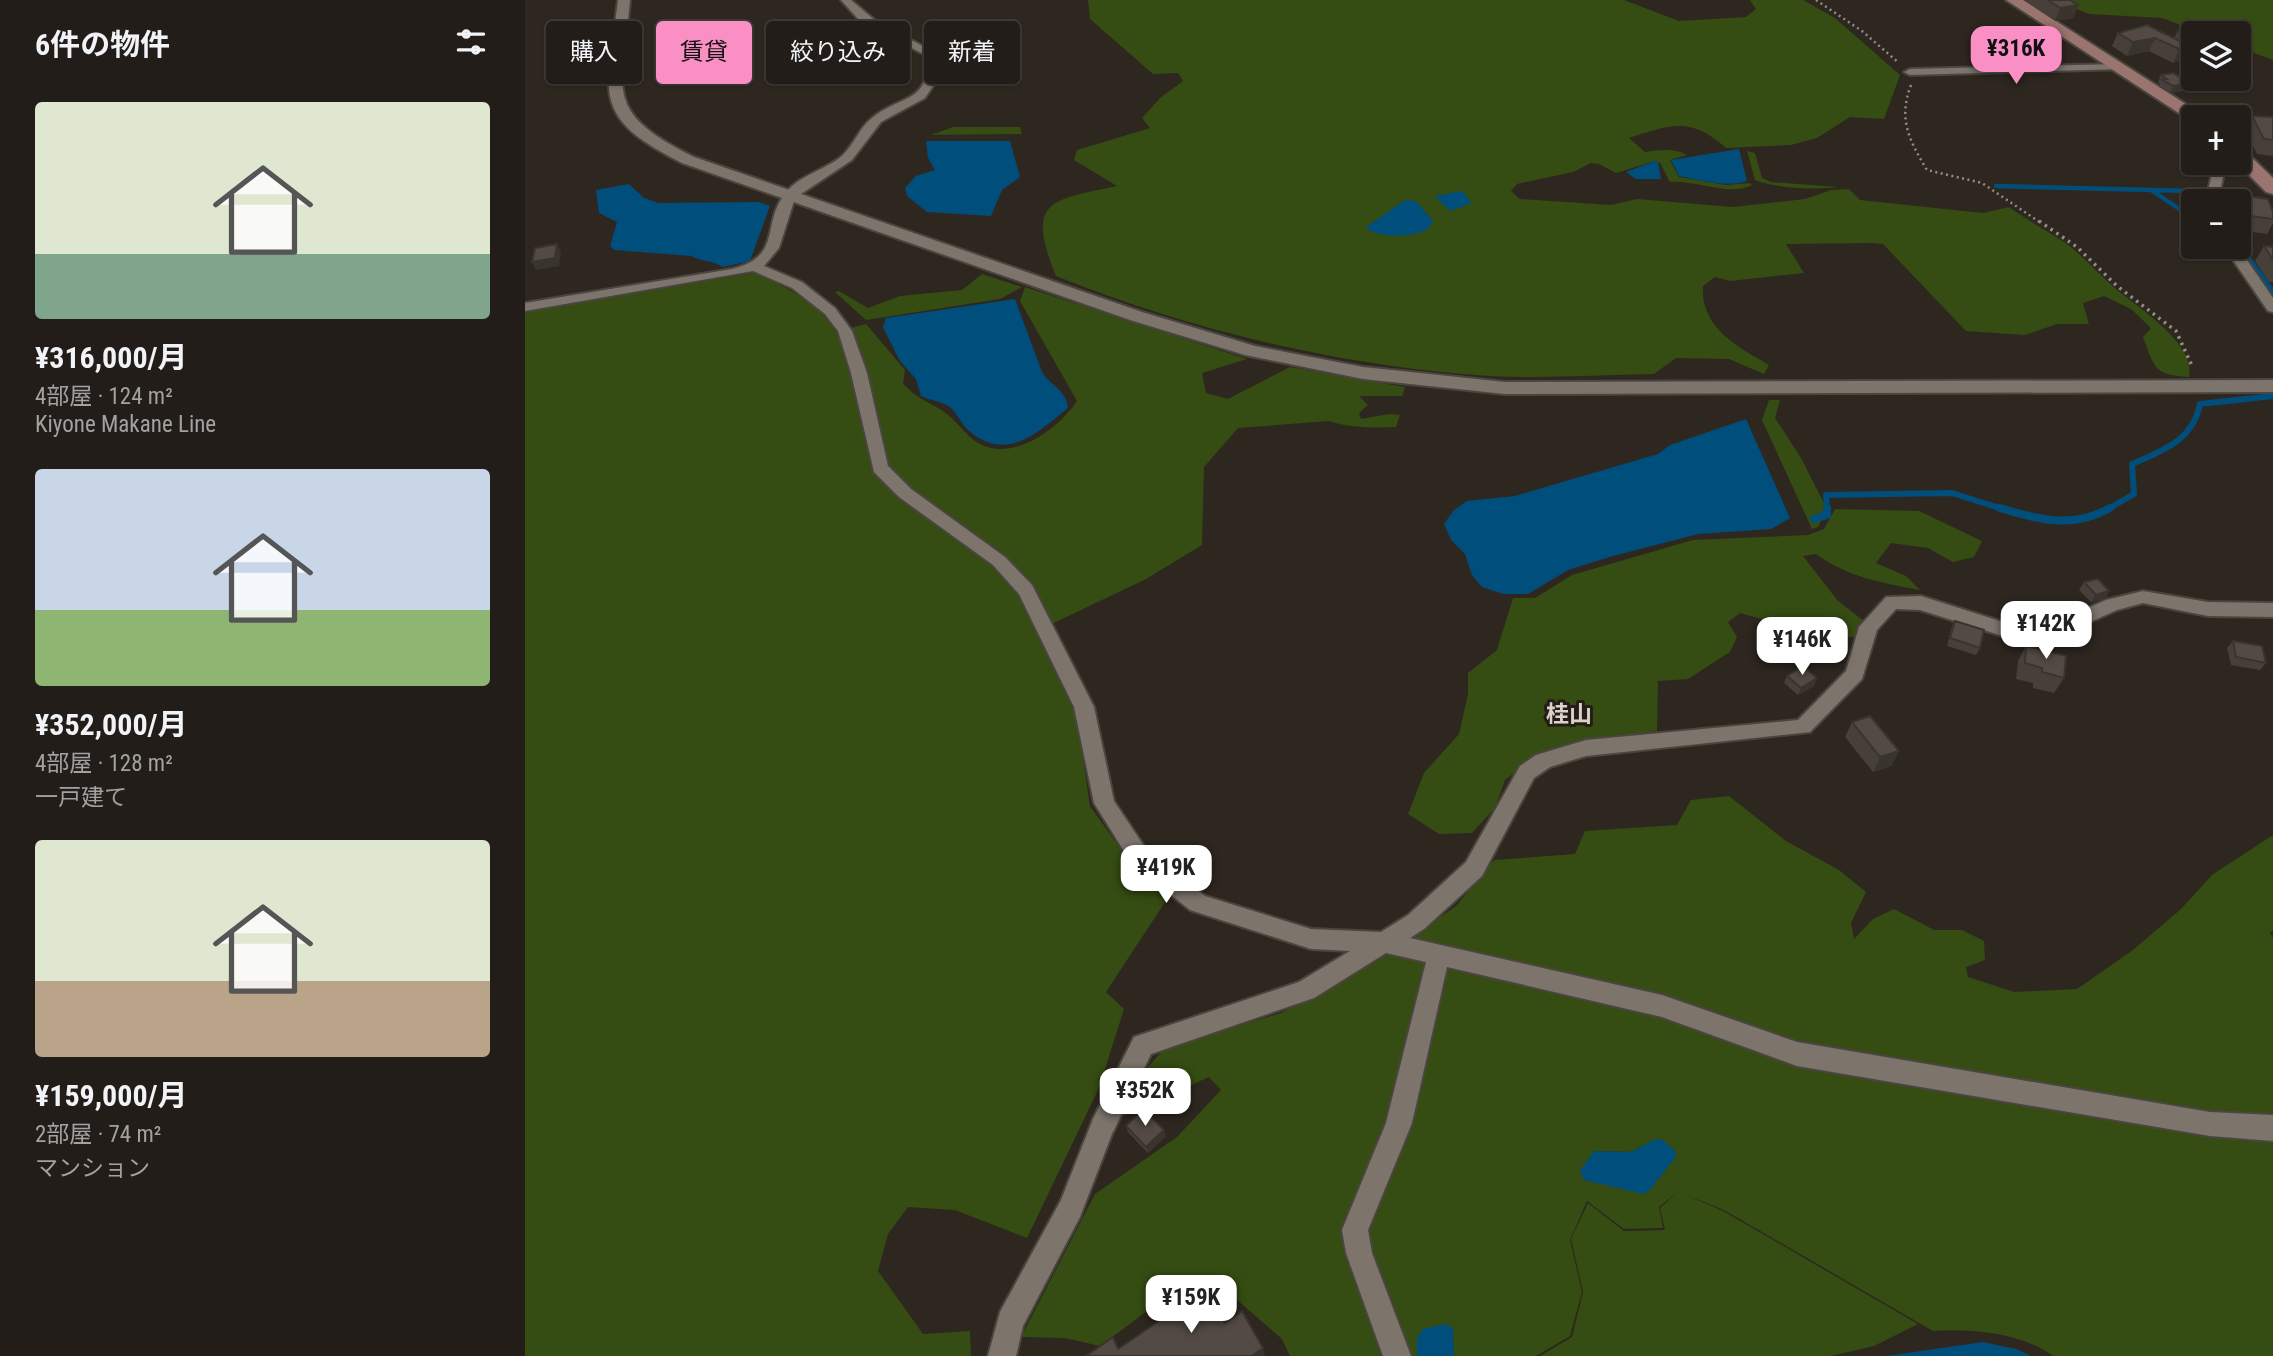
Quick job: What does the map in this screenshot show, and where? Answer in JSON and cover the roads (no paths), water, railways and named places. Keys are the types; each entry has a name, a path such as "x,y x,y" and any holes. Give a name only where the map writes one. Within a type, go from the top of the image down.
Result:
{"main road":[{"path":"2013,0 2181,106"},
{"path":"2251,167 2273,188"}],"street":[{"path":"624,0 614,83 618,106 626,119 645,136 670,152 1192,334 1318,365 1409,379 1505,387 1663,390 2273,386"},
{"path":"525,307 757,268 767,260 790,195 837,165 861,144 880,116 917,101 929,85 933,68 930,54 882,28 850,7 846,0"},
{"path":"1910,72 2121,67"},
{"path":"2238,259 2257,289 2273,308"},
{"path":"757,268 797,285 830,311 845,331 859,373 880,468 905,494 999,561 1026,590 1084,707 1104,803 1140,858 1198,903 1311,939 1383,942 1662,1006 1797,1054 2210,1124 2273,1128"},
{"path":"1002,1356 1010,1322 1071,1208 1102,1128 1143,1045 1306,990 1416,922 1474,869 1527,772 1543,761 1586,748 1804,727 1855,674 1868,627 1892,603 1921,603 2028,637 2041,636 2112,605 2143,597 2208,608 2273,610"},
{"path":"1397,1356 1359,1254 1355,1230 1399,1123 1439,954"}],"water":[{"path":"926,141 1010,141 1020,177 1002,190 991,216 927,212 907,196 905,188 916,176 935,170 928,158"},
{"path":"1739,149 1747,181 1739,183 1713,183 1679,176 1671,160"},
{"path":"1658,162 1661,179 1636,179 1626,172"},
{"path":"629,184 644,198 658,203 759,202 770,206 750,261 723,267 691,256 614,250 610,246 617,222 599,213 596,190"},
{"path":"1462,191 1472,203 1450,211 1435,196"},
{"path":"1405,200 1416,201 1433,221 1427,230 1413,234 1387,235 1366,227"},
{"path":"1015,299 1042,372 1065,397 1068,408 1020,441 995,444 982,440 968,430 947,405 921,396 916,379 900,361 883,327 886,318"},
{"path":"1746,419 1790,518 1771,529 1698,534 1568,570 1528,594 1503,594 1482,587 1472,575 1465,554 1451,540 1444,524 1453,511 1467,501 1515,496 1658,454 1670,445"},
{"path":"1656,1139 1663,1140 1676,1152 1675,1158 1649,1191 1643,1194 1584,1180 1580,1171 1594,1151 1631,1152"},
{"path":"1445,1324 1453,1328 1454,1356 1417,1356 1417,1338 1423,1329"},
{"path":"1983,1342 2016,1349 2031,1356 1887,1356"}],"waterway":[{"path":"1996,186 2181,191"},
{"path":"2151,190 2181,210"},
{"path":"2249,259 2273,293"},
{"path":"2106,510 2134,494 2132,464 2175,443 2191,427 2200,404 2273,396"},
{"path":"1827,510 1826,495 1952,493 2006,510"},
{"path":"2000,508 2056,520 2083,519 2106,510"},
{"path":"2106,510 2110,508"},
{"path":"1814,519 1827,515 1827,510"}],"district":[{"name":"桂山","path":"1569,714"}]}
